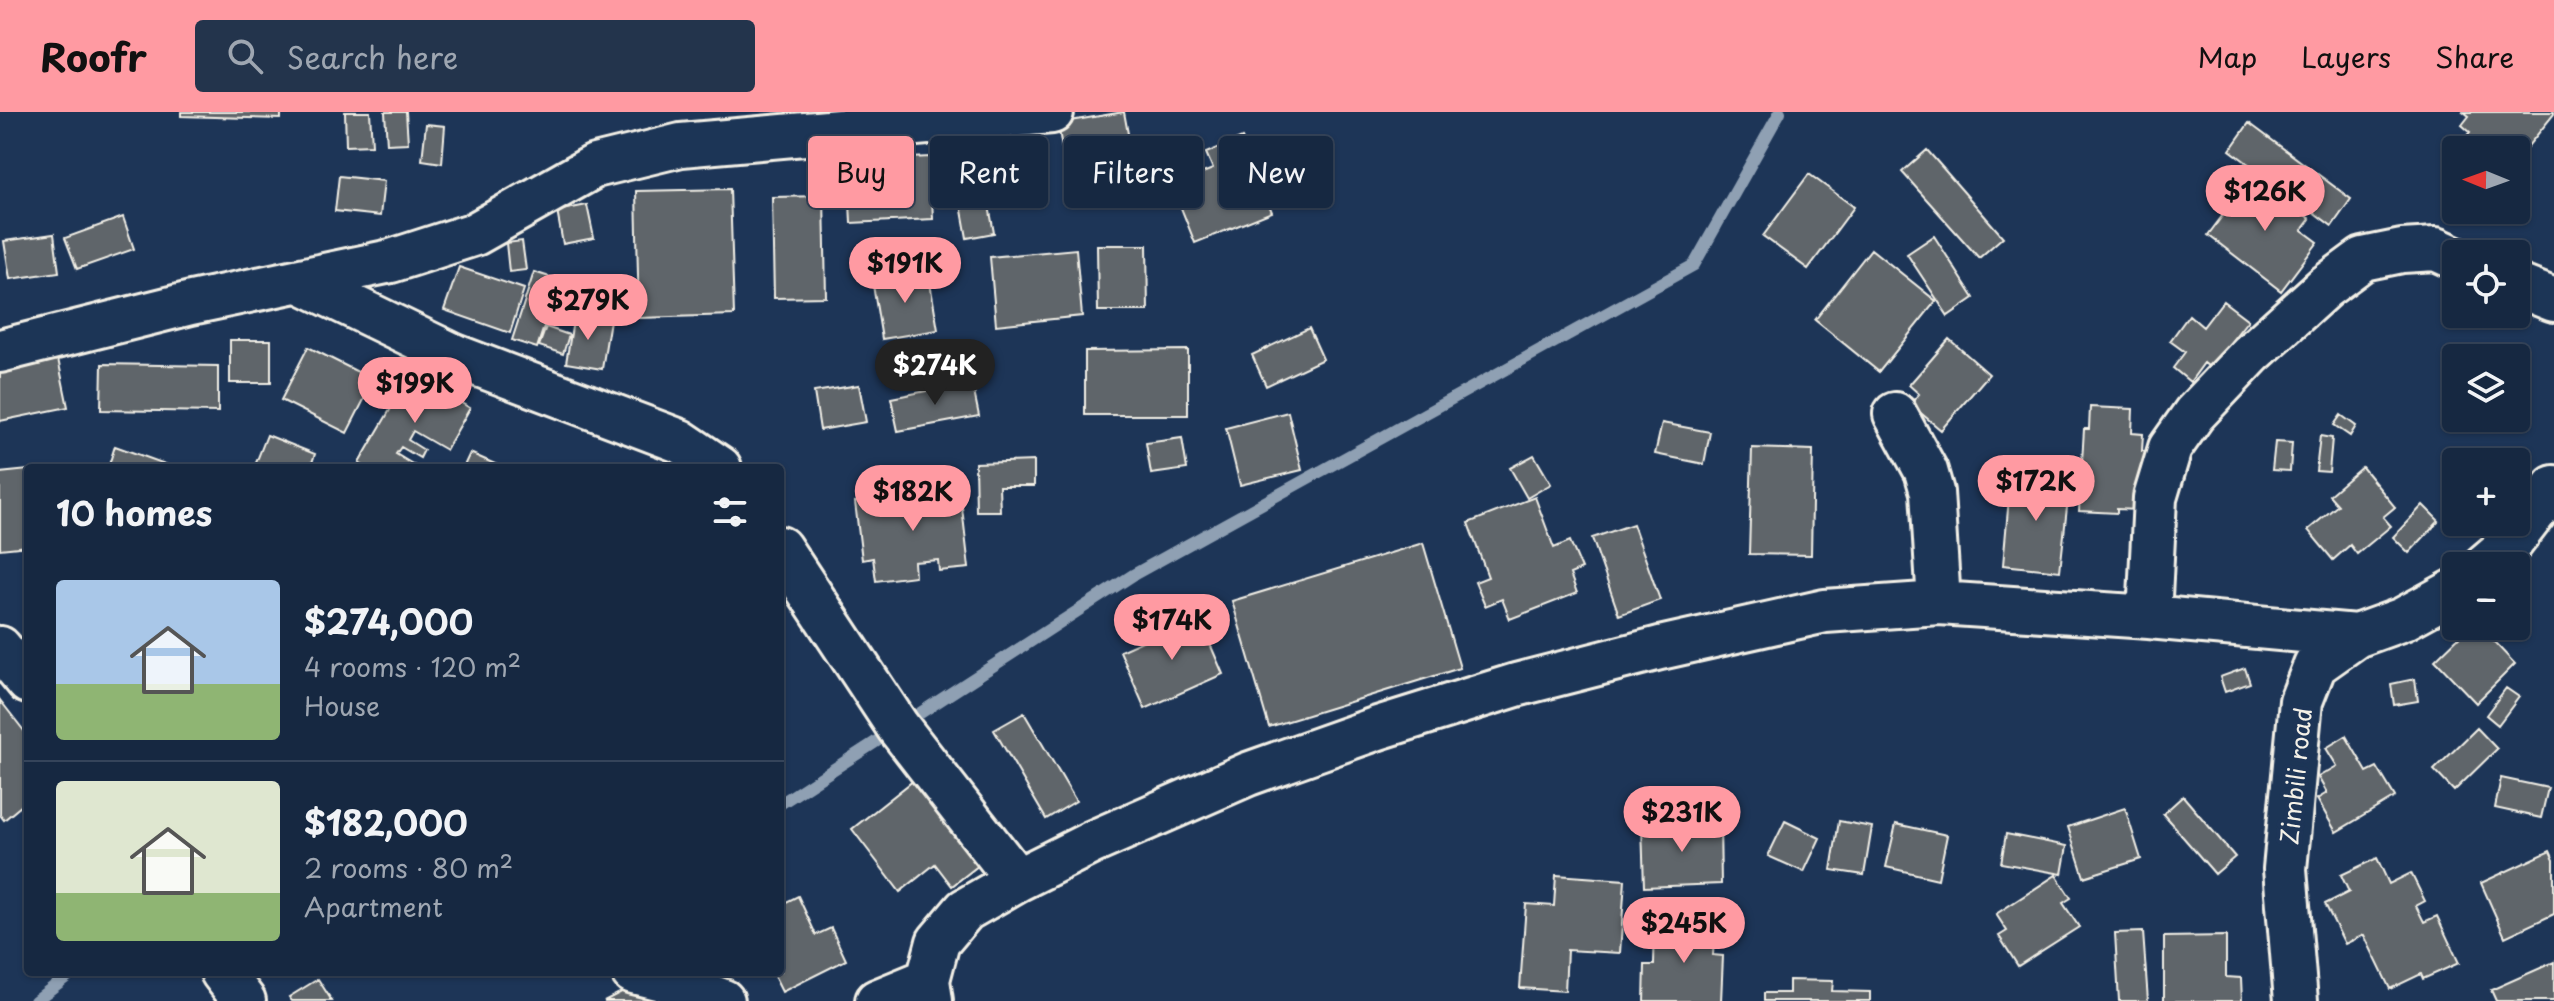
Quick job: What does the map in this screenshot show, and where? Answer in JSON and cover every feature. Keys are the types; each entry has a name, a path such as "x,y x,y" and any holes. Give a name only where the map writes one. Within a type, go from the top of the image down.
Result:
{"street":[{"path":"0,351 191,303 391,261 475,234 595,166 681,145 1052,112"},
{"path":"2149,617 2155,498 2170,448 2194,414 2251,354 2325,287 2363,259 2402,251 2436,249 2442,252"},
{"path":"302,282 455,356 680,441 714,464"},
{"path":"2530,291 2554,300"},
{"path":"1895,414 1926,471 1932,492 1939,603"},
{"path":"2500,552 2512,542 2554,487"},
{"path":"784,554 898,727 1017,880"},
{"name":"Zimbili road","path":"2296,1001 2285,869 2301,701 2315,665 2356,636 2403,619 2442,598"},
{"path":"877,1001 930,990 938,942 965,910 1093,842 1248,774 1378,728 1516,685 1660,648 1825,611 1939,603 2149,617 2356,636"},
{"path":"0,648 24,677"},
{"path":"225,976 244,1001"},
{"path":"649,976 723,1001"}],"building":[{"path":"181,112 281,112 281,119 181,116"},
{"path":"345,112 370,112 372,145 346,146"},
{"path":"385,112 406,112 408,143 387,144"},
{"path":"1124,112 1128,136 1064,136 1064,162 1058,123"},
{"path":"2464,112 2554,112 2530,144 2530,136 2467,136 2470,132 2462,125 2469,116"},
{"path":"2249,123 2351,199 2332,226 2230,150"},
{"path":"426,124 445,126 442,163 422,160"},
{"path":"1219,148 1219,208 1270,208 1272,212 1195,243 1181,208 1203,208 1203,173 1213,169 1206,153"},
{"path":"1927,150 2003,237 1979,258 1902,172"},
{"path":"930,157 930,208 933,219 851,223 850,208 914,208 914,158"},
{"path":"1809,174 1854,207 1808,269 1763,236"},
{"path":"2253,175 2310,219 2302,230 2318,242 2281,291 2208,235"},
{"path":"339,176 384,181 380,216 335,211"},
{"path":"730,189 734,315 639,318 636,191"},
{"path":"808,196 808,208 824,208 826,297 774,298 772,197"},
{"path":"587,205 594,238 563,244 557,211"},
{"path":"962,208 989,208 994,233 967,238"},
{"path":"123,217 134,249 77,269 65,238"},
{"path":"54,234 59,272 10,279 4,241"},
{"path":"1934,236 1974,298 1948,316 1907,254"},
{"path":"522,241 526,270 509,272 506,243"},
{"path":"1097,245 1147,245 1148,311 1098,311"},
{"path":"1076,249 1082,316 996,325 990,257"},
{"path":"1871,249 1936,301 1879,372 1815,320"},
{"path":"459,267 524,289 510,333 444,310"},
{"path":"928,271 938,330 882,339 872,279"},
{"path":"534,272 559,280 537,348 512,340"},
{"path":"584,288 607,291 604,307 582,304"},
{"path":"2223,301 2248,320 2229,344 2235,349 2217,373 2204,363 2190,382 2173,368 2185,352 2170,341 2189,315 2203,327"},
{"path":"574,315 610,320 602,369 566,363"},
{"path":"546,327 569,335 563,354 539,346"},
{"path":"1309,328 1323,359 1266,386 1252,355"},
{"path":"1949,339 1989,374 1941,430 1910,404 1919,394 1909,385"},
{"path":"230,340 271,340 271,383 230,383"},
{"path":"308,347 374,380 347,433 281,400"},
{"path":"1188,350 1188,415 1085,415 1085,351"},
{"path":"57,354 68,407 0,421 0,367"},
{"path":"102,364 218,366 218,412 101,410"},
{"path":"411,374 470,408 446,450 413,431 408,440 424,450 420,458 401,447 396,454 412,464 359,463"},
{"path":"972,382 979,416 898,431 891,398"},
{"path":"859,385 866,422 820,430 814,392"},
{"path":"2090,407 2133,409 2132,433 2143,434 2142,451 2153,452 2138,510 2117,509 2117,513 2079,511 2084,429 2089,429"},
{"path":"1288,412 1302,470 1240,485 1226,428"},
{"path":"2341,415 2356,426 2350,436 2334,425"},
{"path":"1662,423 1710,432 1704,464 1655,454"},
{"path":"267,435 315,454 311,464 256,464"},
{"path":"2320,436 2332,438 2329,472 2316,471"},
{"path":"1182,438 1187,469 1151,474 1146,443"},
{"path":"2275,442 2292,443 2290,471 2272,470"},
{"path":"115,446 165,464 109,464"},
{"path":"1752,448 1813,450 1811,555 1749,554"},
{"path":"470,453 495,464 465,464"},
{"path":"1534,455 1551,484 1527,498 1510,468"},
{"path":"1034,461 1034,486 999,486 1000,511 976,511 975,463"},
{"path":"2362,467 2395,507 2383,517 2391,526 2357,554 2350,545 2333,560 2308,530 2338,505 2329,495"},
{"path":"24,470 24,546 0,549 0,473"},
{"path":"2011,475 2070,480 2060,571 2003,565"},
{"path":"960,490 969,568 939,571 938,560 914,562 915,576 876,581 873,558 862,560 855,502"},
{"path":"1535,497 1554,548 1570,541 1582,569 1570,574 1577,593 1510,619 1502,599 1485,606 1475,582 1488,577 1468,523"},
{"path":"2423,505 2439,521 2409,553 2393,537"},
{"path":"1633,524 1660,600 1619,615 1592,538"},
{"path":"1423,543 1460,668 1269,727 1232,601"},
{"path":"1198,616 1223,674 1145,709 1120,651"},
{"path":"2456,640 2492,640 2515,664 2476,703 2435,660"},
{"path":"2245,668 2250,683 2225,692 2220,677"},
{"path":"2415,679 2418,701 2394,705 2391,684"},
{"path":"2506,688 2519,697 2498,725 2486,715"},
{"path":"0,700 24,731 24,803 4,820 0,815"},
{"path":"1024,713 1076,801 1046,819 994,730"},
{"path":"2477,728 2497,749 2454,791 2434,770"},
{"path":"2346,736 2367,772 2377,767 2395,797 2336,832 2317,799 2327,793 2318,777 2337,766 2326,748"},
{"path":"923,773 988,858 952,886 935,864 900,892 852,829"},
{"path":"2501,778 2548,788 2541,818 2495,808"},
{"path":"2183,796 2235,857 2215,874 2163,814"},
{"path":"2125,808 2141,859 2084,877 2068,827"},
{"path":"1785,821 1820,838 1804,872 1768,856"},
{"path":"1839,821 1872,827 1864,875 1831,870"},
{"path":"1720,822 1721,884 1644,887 1642,825"},
{"path":"1896,824 1947,835 1938,879 1886,867"},
{"path":"2006,834 2067,846 2062,874 2001,863"},
{"path":"2550,851 2554,860 2554,914 2505,937 2481,883"},
{"path":"2377,858 2389,884 2411,873 2425,901 2416,906 2424,922 2437,916 2459,963 2423,979 2421,974 2390,989 2364,935 2345,944 2325,904 2349,892 2341,875"},
{"path":"1556,875 1625,880 1620,953 1567,950 1565,991 1520,988 1526,904 1554,906"},
{"path":"2056,875 2071,898 2063,903 2079,927 2018,966 1999,936 2007,931 1996,914"},
{"path":"798,896 816,935 831,928 846,960 782,992 774,976 784,976 784,903"},
{"path":"1655,924 1715,926 1713,955 1723,956 1721,1001 1644,1001 1645,965 1654,965"},
{"path":"2143,932 2148,1001 2119,1001 2115,933"},
{"path":"2226,936 2226,977 2241,978 2242,1001 2164,1001 2164,937"},
{"path":"2554,962 2554,1001 2496,1001 2491,990"},
{"path":"318,979 332,1001 292,1001 289,997"},
{"path":"1789,980 1833,981 1832,991 1870,992 1870,1001 1764,1001 1764,993 1789,993"},
{"path":"639,983 648,1001 604,1001"}],"waterway":[{"path":"784,801 1133,575 1694,265 1780,112"},
{"path":"35,1001 68,976"}]}
